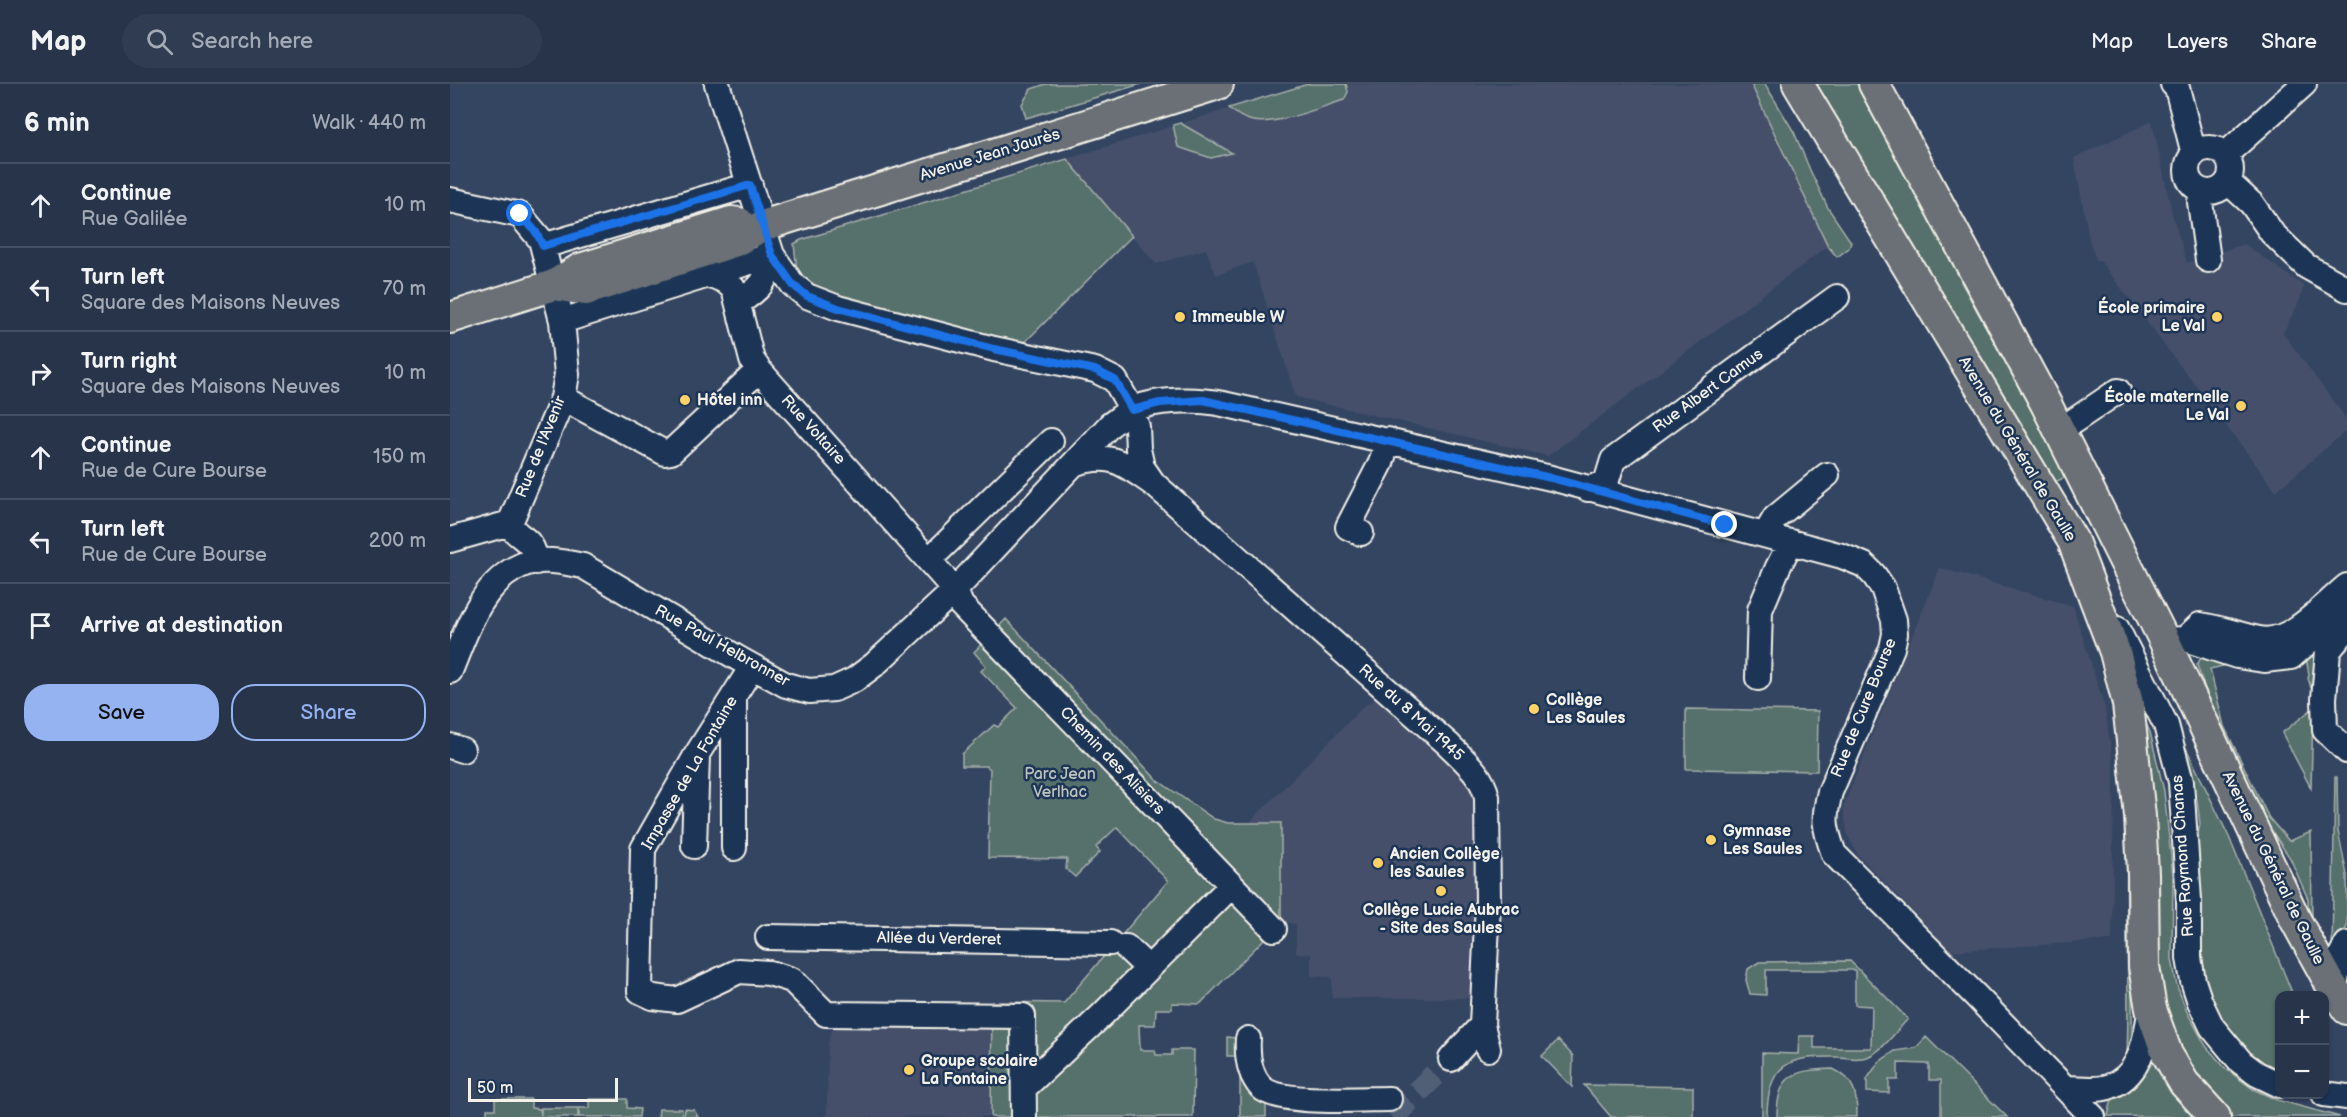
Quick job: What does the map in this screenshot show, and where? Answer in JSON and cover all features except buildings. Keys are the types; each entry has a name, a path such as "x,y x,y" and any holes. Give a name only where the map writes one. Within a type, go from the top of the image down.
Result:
{"main road":[{"name":"Avenue Jean Jaurès","path":"450,318 554,285 580,269 731,222 762,226 1218,84"},
{"name":"Avenue du Général de Gaulle","path":"1798,84 2073,541 2115,652 2128,704 2140,827 2144,966 2151,1009 2167,1054 2178,1073 2198,1100 2215,1117"},
{"name":"Avenue du Général de Gaulle","path":"1874,84 2059,431 2174,640 2296,921 2341,999"}],"street":[{"path":"2173,84 2177,88 2194,154"},
{"path":"2225,155 2304,84"},
{"path":"717,85 772,255 793,285 807,296 838,308 994,349 1095,370 1115,380 1132,410"},
{"path":"2206,148 2220,151 2225,155 2231,168 2228,182 2218,190 2206,192 2193,186 2189,180 2187,166 2194,154 2206,148"},
{"path":"2228,182 2252,204 2272,233 2306,266 2347,289"},
{"path":"543,246 750,185"},
{"path":"2206,192 2200,201 2208,260"},
{"name":"Rue de l'Avenir","path":"450,200 520,214 536,232 543,246 562,321 567,374 563,398 510,523"},
{"path":"562,321 772,255"},
{"path":"711,275 725,281 734,289 738,303 753,293 766,279 772,255"},
{"name":"Rue Albert Camus","path":"1588,489 1606,483 1613,460 1837,297"},
{"name":"Rue Voltaire","path":"738,303 752,360 759,370 955,590"},
{"path":"563,398 665,453 671,452 759,370"},
{"path":"2059,431 2118,391"},
{"name":"Rue de Cure Bourse","path":"1132,410 1160,403 1203,400 1551,478 1842,556 1863,565 1875,575 1883,588 1895,634 1892,648 1830,792 1826,808 1825,830 1834,854 2092,1117"},
{"name":"Rue Paul Helbronner","path":"450,670 473,616 489,590 523,564 558,561 583,566 786,685 809,691 834,689 854,680 874,665 955,590 1110,425 1132,410"},
{"name":"Rue du 8 Mai 1945","path":"1132,410 1137,427 1142,467 1155,485"},
{"path":"1361,533 1348,527 1381,463 1388,440"},
{"path":"929,560 1051,441"},
{"name":"Rue du 8 Mai 1945","path":"1076,463 1103,457 1120,462 1155,485 1431,730 1478,775 1487,797 1489,1038 1451,1059"},
{"path":"1765,535 1775,518 1827,475"},
{"path":"450,540 510,523 513,530 528,540 534,551 536,562"},
{"name":"Rue Raymond Chanas","path":"2073,541 2166,725 2181,782 2189,900 2189,958 2200,1002 2212,1027 2241,1062 2257,1074 2275,1083"},
{"path":"1758,678 1760,610 1791,542"},
{"path":"2174,640 2200,625 2216,627 2261,640 2276,640 2289,635 2347,586"},
{"name":"Chemin des Alisiers","path":"955,590 961,605 1274,929"},
{"path":"2174,640 2237,656 2264,660 2291,657 2347,606"},
{"path":"2347,627 2328,651 2324,699 2325,730 2347,751"},
{"name":"Impasse de La Fontaine","path":"752,667 697,754 643,849 640,991 653,997 677,1000 740,971 769,973 792,980 826,1014 1023,1016 1024,1088"},
{"path":"734,696 734,848"},
{"path":"694,846 697,754"},
{"path":"1024,1117 1024,1088 1231,886"},
{"name":"Allée du Verderet","path":"768,937 1118,945 1148,968"},
{"path":"2341,999 2341,955 2347,944"},
{"path":"2066,1088 2108,1087 2128,1076 2136,1067 2151,1009"},
{"path":"1248,1039 1247,1052 1251,1072 1261,1088 1277,1096 1296,1099 1389,1099"},
{"path":"2092,1117 2108,1087"},
{"path":"2329,1095 2347,1097"}],"shaded area":[{"path":"1308,84 1751,84 1828,246 1548,456 1296,397 1253,262 1216,275 1206,249 1156,264 1067,159"},
{"name":"École primaire Le Val","path":"2152,121 2173,217 2187,263 2244,244 2304,286 2299,302 2283,333 2347,420 2347,430 2276,491 2101,262 2096,260 2090,243 2074,158"},
{"path":"1940,568 2073,606 2105,708 2114,771 2112,940 1951,951 1858,855 1848,836 1843,807"},
{"name":"Ancien Collège les Saules","path":"1381,695 1475,787 1475,998 1332,998 1332,977 1311,976 1311,954 1296,953 1296,924 1281,922 1281,823 1249,823 1364,706"},
{"name":"Groupe scolaire La Fontaine","path":"991,1020 991,1117 820,1117 827,1115 830,1033 840,1023"}],"green space":[{"path":"1046,84 1141,84 1026,118 1022,104 1031,89"},
{"path":"1308,84 1346,84 1348,92 1344,100 1296,116 1270,121 1258,122 1246,119 1229,108"},
{"path":"1751,84 1765,84 1794,132 1828,208 1851,242 1849,248 1837,257 1828,246"},
{"path":"1814,84 1863,84 1966,272 1961,282 2068,476 2055,482"},
{"path":"1180,123 1232,153 1211,158 1178,147 1173,125"},
{"path":"1067,159 1132,236 1020,347 950,333 805,286 797,270 794,244 801,240"},
{"path":"2347,612 2314,673 2311,788 2282,733 2312,709 2312,691 2306,658"},
{"name":"Parc Jean Verlhac","path":"1006,619 1157,780 1214,819 1228,823 1281,823 1281,922 1200,1004 1172,1003 1172,1009 1156,1009 1155,1025 1139,1025 1140,1050 1155,1050 1156,1055 1172,1055 1172,1050 1194,1050 1193,1117 991,1117 992,1002 1064,1003 1168,881 1117,827 1096,847 1100,852 1075,877 1066,869 1067,859 988,858 990,769 986,766 962,766 962,754 994,725 998,727 1017,708 981,671 986,666 974,652"},
{"path":"2207,657 2227,665 2210,669 2224,726 2269,818 2289,841 2311,832 2312,917 2308,910 2308,899 2290,858 2265,821 2215,718 2197,665 2201,658"},
{"path":"1686,709 1818,711 1817,771 1686,769"},
{"path":"2145,721 2150,732 2164,791 2173,876 2172,959 2177,986 2187,1012 2206,1046 2226,1069 2253,1089 2277,1100 2340,1117 2229,1117 2204,1093 2158,1009"},
{"path":"2178,731 2229,837 2291,991 2275,991 2275,1076 2227,1039 2200,987 2196,843 2200,824 2197,800 2191,800"},
{"path":"2335,777 2337,777 2338,831 2347,875 2347,927 2332,950"},
{"path":"2132,847 2132,1053 2127,1054 2127,849"},
{"path":"1850,961 1908,1019 1884,1046 1867,1057 1856,1059 1807,1058 1784,1066 1771,1085 1767,1117 1762,1117 1762,1053 1798,1054 1799,1036 1814,1036 1814,1048 1871,1048 1872,1006 1855,1005 1855,970 1766,970 1766,995 1750,994 1746,980 1748,969 1759,962"},
{"path":"1227,1037 1243,1039 1256,1095 1266,1104 1266,1117 1240,1117 1240,1056 1227,1056"},
{"path":"1926,1037 2007,1117 1941,1117 1941,1080 1929,1080 1929,1064 1898,1063 1898,1080 1889,1080 1889,1093 1867,1092 1867,1079 1879,1062 1895,1051 1916,1048"},
{"path":"1558,1040 1573,1056 1572,1087 1542,1056"},
{"path":"2149,1056 2196,1117 2108,1116 2112,1099 2130,1088"},
{"path":"1833,1069 1846,1077 1853,1088 1857,1117 1777,1117 1780,1092 1790,1077 1808,1071"},
{"path":"1584,1085 1693,1087 1693,1117 1611,1117"},
{"path":"495,1099 531,1099 531,1108 540,1109 541,1115 541,1108 578,1108 578,1117 487,1117 487,1109 495,1109"},
{"path":"589,1099 627,1099 627,1108 640,1109 639,1117 579,1117 579,1108 589,1108"},
{"path":"659,1109 682,1109 684,1116 685,1109 694,1110 698,1117 658,1117"}],"tunnel":[{"path":"1392,1117 1451,1059"}],"place":[{"name":"Immeuble W","path":"1180,317"},
{"name":"École primaire Le Val","path":"2217,317"},
{"name":"Hôtel inn","path":"685,400"},
{"name":"École maternelle Le Val","path":"2241,406"},
{"name":"Collège Les Saules","path":"1534,709"},
{"name":"Gymnase Les Saules","path":"1711,840"},
{"name":"Ancien Collège les Saules","path":"1378,863"},
{"name":"Collège Lucie Aubrac - Site des Saules","path":"1441,891"},
{"name":"Groupe scolaire La Fontaine","path":"909,1070"}],"route":[{"path":"520,214 536,232 543,246 750,185 772,255 793,285 807,296 838,308 994,349 1095,370 1115,380 1132,410 1160,403 1191,399 1203,400 1551,478 1725,525"}]}
